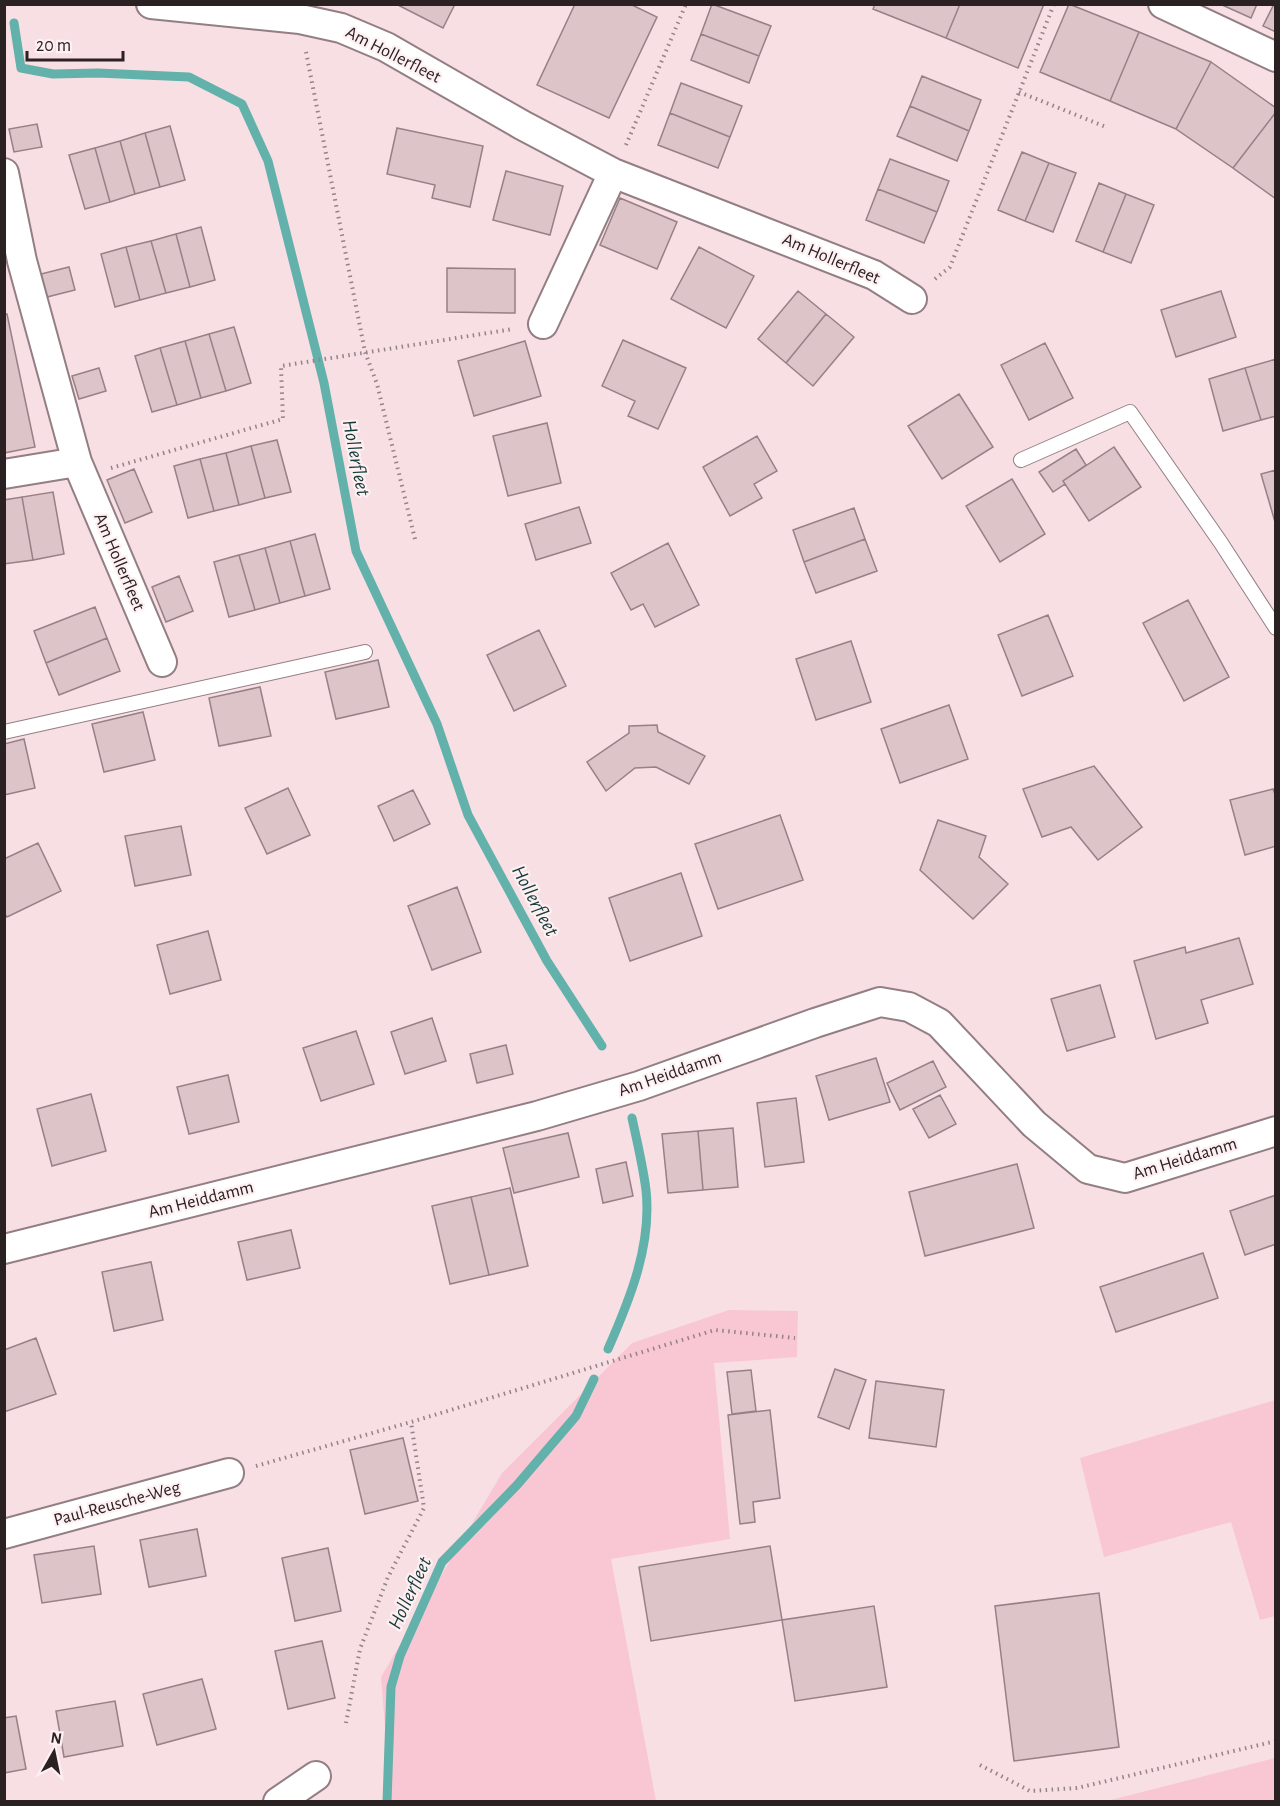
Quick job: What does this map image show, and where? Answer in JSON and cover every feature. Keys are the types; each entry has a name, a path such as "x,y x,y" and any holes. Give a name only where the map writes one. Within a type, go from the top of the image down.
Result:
{"street":[{"name":"Am Hollerfleet","path":"151,4 300,18 340,28 386,47 522,125 613,173 874,275 912,299"},
{"path":"1163,4 1275,57"},
{"name":"Am Hollerfleet","path":"4,173 22,261 79,469 162,662"},
{"path":"543,324 613,173"},
{"path":"4,474 79,469"},
{"name":"Am Heiddamm","path":"4,1249 537,1116 639,1086 880,1002 909,1007 939,1023 1034,1124 1088,1169 1125,1178 1275,1131"},
{"name":"Paul-Reusche-Weg","path":"4,1534 229,1473"},
{"path":"278,1802 316,1776"}],"lane":[{"path":"1021,460 1130,412 1221,543 1275,628"},
{"path":"4,732 365,652"}],"path":[{"path":"613,173 686,4"},
{"path":"912,299 950,267 1054,4"},
{"path":"300,18 365,352 377,384 415,539"},
{"path":"1019,92 1106,127"},
{"path":"79,469 283,419 281,366 543,324"},
{"path":"229,1473 411,1422 715,1330 795,1338"},
{"path":"346,1723 360,1649 388,1577 424,1508 411,1422"},
{"path":"980,1765 1030,1791 1077,1788 1275,1741"}],"shaded area":[{"path":"729,1310 798,1311 797,1357 714,1363 730,1539 611,1559 656,1801 391,1801 381,1677 502,1473 632,1343"},
{"path":"1275,1400 1275,1616 1260,1620 1231,1522 1104,1557 1080,1458"},
{"path":"1275,1758 1275,1801 1107,1801"}],"building":[{"path":"396,4 455,4 443,28"},
{"path":"575,4 630,4 657,17 609,118 537,85"},
{"path":"712,4 771,26 759,56 701,34"},
{"path":"875,4 960,4 946,38 873,9"},
{"path":"960,4 1044,4 1018,68 946,38"},
{"path":"1069,4 1139,32 1110,101 1040,72"},
{"path":"1220,4 1257,4 1251,18"},
{"path":"1276,4 1276,32 1263,26"},
{"path":"1139,32 1211,62 1176,129 1110,101"},
{"path":"701,34 759,56 749,83 691,60"},
{"path":"1211,62 1276,108 1276,112 1233,168 1176,129"},
{"path":"922,76 981,100 969,131 910,106"},
{"path":"681,83 742,106 730,137 670,113"},
{"path":"910,106 969,131 957,161 897,136"},
{"path":"1276,112 1276,199 1233,168"},
{"path":"670,113 730,137 718,168 658,145"},
{"path":"37,124 42,147 14,152 9,129"},
{"path":"170,126 185,180 160,187 145,133"},
{"path":"397,128 483,146 470,207 432,198 435,185 387,174"},
{"path":"145,133 160,187 135,194 120,141"},
{"path":"120,141 135,194 110,202 95,148"},
{"path":"95,148 110,202 85,209 69,155"},
{"path":"1022,152 1049,163 1025,221 998,210"},
{"path":"890,159 949,181 937,212 878,189"},
{"path":"1049,163 1076,173 1053,232 1025,221"},
{"path":"506,171 563,186 550,235 493,220"},
{"path":"1099,183 1126,194 1103,252 1076,241"},
{"path":"878,189 937,212 924,243 866,220"},
{"path":"1126,194 1154,205 1131,263 1103,252"},
{"path":"620,198 677,222 657,269 600,245"},
{"path":"201,227 215,280 190,287 176,234"},
{"path":"176,234 190,287 166,293 151,241"},
{"path":"151,241 166,293 140,300 126,247"},
{"path":"126,247 140,300 115,307 101,254"},
{"path":"699,247 754,276 726,328 671,299"},
{"path":"69,267 75,290 47,297 41,274"},
{"path":"447,268 515,269 515,313 447,312"},
{"path":"798,291 826,314 786,363 758,339"},
{"path":"1221,291 1236,337 1176,357 1161,310"},
{"path":"4,314 7,314 35,447 4,453"},
{"path":"826,314 854,337 813,386 786,363"},
{"path":"234,327 251,383 226,391 209,334"},
{"path":"209,334 226,391 201,398 185,341"},
{"path":"623,340 686,368 658,429 628,416 635,401 602,386"},
{"path":"185,341 201,398 177,405 160,348"},
{"path":"525,341 541,396 474,416 458,361"},
{"path":"1045,343 1073,398 1029,420 1001,365"},
{"path":"160,348 177,405 152,412 135,356"},
{"path":"1276,359 1276,416 1261,420 1245,368"},
{"path":"99,368 106,391 79,399 72,376"},
{"path":"1245,368 1261,420 1223,431 1209,379"},
{"path":"959,394 993,447 942,479 908,426"},
{"path":"547,423 561,483 508,496 493,436"},
{"path":"757,436 777,471 754,484 762,498 730,516 703,467"},
{"path":"277,440 291,492 265,498 251,446"},
{"path":"251,446 265,498 239,505 226,453"},
{"path":"1114,447 1141,487 1089,521 1063,481"},
{"path":"1076,449 1086,465 1063,481 1065,484 1053,492 1039,472"},
{"path":"226,453 239,505 214,511 200,459"},
{"path":"200,459 214,511 188,518 174,466"},
{"path":"134,469 152,512 125,523 107,480"},
{"path":"1276,470 1276,521 1275,522 1261,474"},
{"path":"1012,479 1045,534 1000,562 966,506"},
{"path":"53,492 64,554 33,560 22,497"},
{"path":"22,497 33,560 4,564 4,500"},
{"path":"579,507 591,543 536,560 525,524"},
{"path":"854,508 865,539 804,562 793,530"},
{"path":"315,534 330,589 305,596 290,541"},
{"path":"865,539 877,571 816,593 804,562"},
{"path":"290,541 305,596 280,603 265,548"},
{"path":"668,543 699,605 655,627 643,604 631,610 611,573"},
{"path":"265,548 280,603 255,610 239,555"},
{"path":"239,555 255,610 229,617 214,562"},
{"path":"179,576 193,611 166,622 152,587"},
{"path":"1188,600 1229,677 1184,701 1143,623"},
{"path":"95,607 107,638 46,663 34,631"},
{"path":"1048,615 1073,676 1022,696 998,635"},
{"path":"539,630 566,686 514,711 487,655"},
{"path":"107,638 120,671 59,695 46,663"},
{"path":"851,641 871,702 816,720 796,659"},
{"path":"378,660 389,707 336,719 325,672"},
{"path":"260,687 271,736 219,746 209,698"},
{"path":"949,705 968,759 900,783 881,729"},
{"path":"143,712 155,760 104,772 92,724"},
{"path":"657,725 658,732 705,756 689,784 656,767 635,768 606,791 587,762 629,733 629,726"},
{"path":"24,739 35,788 4,795 4,744"},
{"path":"1094,766 1142,827 1098,860 1071,827 1042,837 1023,789"},
{"path":"288,788 310,835 267,854 245,808"},
{"path":"1273,789 1276,797 1276,846 1245,855 1230,800"},
{"path":"413,790 430,824 394,841 378,806"},
{"path":"780,815 803,880 718,909 695,844"},
{"path":"938,820 986,836 979,857 1008,884 973,919 920,870"},
{"path":"181,826 191,875 135,886 125,836"},
{"path":"38,843 61,891 7,917 4,913 4,859"},
{"path":"681,873 702,936 630,961 609,898"},
{"path":"457,887 481,952 432,970 408,906"},
{"path":"208,931 221,980 170,994 157,945"},
{"path":"1239,938 1253,984 1201,1000 1208,1023 1156,1039 1134,961 1185,947 1186,953"},
{"path":"1100,985 1115,1037 1067,1051 1051,999"},
{"path":"432,1018 446,1061 405,1074 391,1032"},
{"path":"356,1031 374,1084 321,1101 303,1048"},
{"path":"506,1045 513,1074 477,1083 470,1054"},
{"path":"876,1058 890,1102 829,1120 816,1076"},
{"path":"933,1061 946,1087 900,1110 887,1083"},
{"path":"228,1075 239,1122 189,1134 177,1087"},
{"path":"91,1094 106,1151 52,1166 37,1109"},
{"path":"940,1095 956,1124 929,1138 913,1109"},
{"path":"796,1098 804,1162 765,1167 757,1103"},
{"path":"733,1128 738,1187 703,1190 698,1131"},
{"path":"698,1131 703,1190 668,1193 662,1134"},
{"path":"568,1133 579,1177 514,1193 503,1148"},
{"path":"626,1162 633,1196 603,1203 596,1169"},
{"path":"1017,1164 1034,1228 925,1256 909,1192"},
{"path":"510,1188 528,1266 489,1275 471,1197"},
{"path":"1276,1195 1276,1244 1245,1255 1230,1211"},
{"path":"471,1197 489,1275 450,1284 432,1206"},
{"path":"291,1230 300,1268 247,1280 238,1242"},
{"path":"1203,1253 1218,1298 1116,1332 1100,1287"},
{"path":"151,1262 163,1320 114,1331 102,1272"},
{"path":"36,1338 56,1394 4,1412 4,1350"},
{"path":"835,1369 866,1380 849,1429 818,1417"},
{"path":"751,1370 756,1411 732,1414 727,1372"},
{"path":"876,1381 944,1390 936,1447 869,1438"},
{"path":"770,1410 780,1498 753,1502 755,1522 740,1524 728,1415"},
{"path":"403,1438 418,1501 365,1514 350,1450"},
{"path":"197,1529 206,1576 149,1587 140,1540"},
{"path":"94,1546 101,1594 42,1603 34,1555"},
{"path":"770,1546 782,1620 651,1641 639,1567"},
{"path":"328,1548 341,1611 295,1621 282,1558"},
{"path":"1099,1593 1119,1747 1014,1761 995,1606"},
{"path":"874,1606 887,1687 795,1701 782,1620"},
{"path":"322,1641 335,1698 288,1709 275,1651"},
{"path":"202,1679 216,1729 157,1745 143,1694"},
{"path":"115,1701 123,1746 64,1757 56,1711"},
{"path":"16,1716 26,1769 4,1773 4,1718"}],"waterway":[{"name":"Hollerfleet","path":"14,23 21,68 53,74 98,73 189,77 242,104 268,161 324,383 356,551 437,724 468,815 547,961 602,1046"},
{"name":"Hollerfleet","path":"608,1349 631,1291 646,1231 646,1190 632,1118"},
{"name":"Hollerfleet","path":"387,1802 391,1687 400,1656 442,1562 517,1485 576,1416 594,1379"}]}
